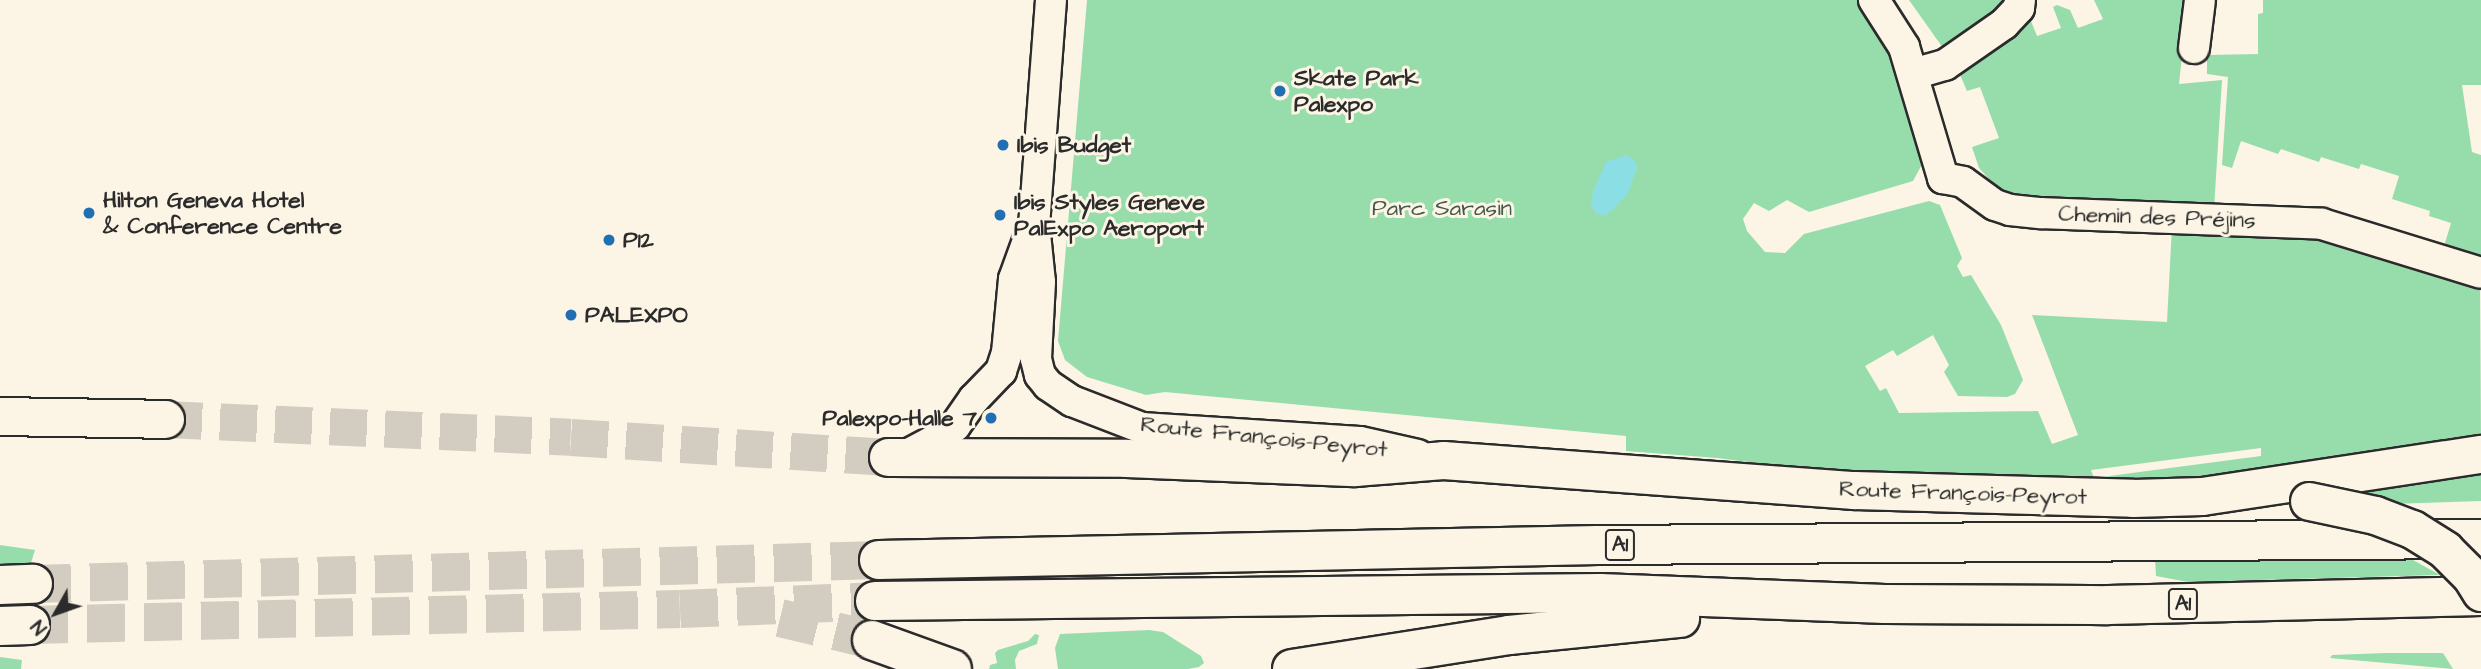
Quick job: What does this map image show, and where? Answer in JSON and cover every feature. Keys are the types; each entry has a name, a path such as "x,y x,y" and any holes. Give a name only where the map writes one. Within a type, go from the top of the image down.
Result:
{"highway":[{"name":"A1","path":"879,560 1570,546 2481,539"},
{"name":"A1","path":"875,601 1293,594 1600,593 1885,604 2108,606 2481,594"},
{"path":"1292,669 1509,635 1617,622 1885,604"},
{"path":"872,640 952,669"}],"main road":[{"path":"0,416 165,419"},
{"name":"Route François-Peyrot","path":"895,457 1126,458 1355,467 1443,460 1854,491 2133,498 2202,496 2481,454"},
{"path":"2202,496 2309,501 2375,514 2412,529 2458,563 2481,594"}],"street":[{"name":"Route François-Peyrot","path":"1051,0 1034,224 1040,282 1036,359 1040,375 1061,395 1142,428 1360,442 1443,460"},
{"name":"Chemin des Préjins","path":"1874,0 1904,47 1943,178 1963,182 1995,205 2010,210 2322,224 2481,273"},
{"path":"1913,74 1945,65 1975,45 2012,19 2020,0"},
{"path":"2194,48 2200,0"},
{"name":"Route François-Peyrot","path":"895,457 939,438 955,426 974,399 1001,371 1007,353 1014,279 1034,224"}],"green space":[{"name":"Parc Sarasin","path":"1087,0 1862,0 1899,61 1927,155 1913,181 1809,212 1787,200 1769,211 1754,203 1743,219 1747,231 1765,252 1785,253 1804,234 1929,201 1940,205 1962,258 1957,266 1963,277 1971,275 2001,325 2023,380 2015,394 2007,397 1958,396 1944,372 1949,365 1933,335 1897,356 1893,350 1865,366 1880,391 1886,388 1899,413 2038,411 2052,444 2078,435 2032,315 2167,322 2172,226 2332,234 2480,281 2481,442 2178,483 1850,475 1717,458 1626,451 1626,436 1165,392 1146,395 1087,377 1065,360 1058,341","holes":["2261,448 2261,456 2094,478 2091,470"]},
{"path":"1909,0 2011,0 2010,8 1943,48"},
{"path":"2094,0 2188,0 2179,84 2222,80 2214,209 2036,199 1998,189 1979,168 1972,147 1999,138 1980,87 1967,91 1958,70 2031,21 2037,36 2061,28 2053,7 2057,5 2070,10 2078,28 2103,19"},
{"path":"2263,0 2481,0 2481,85 2462,85 2472,152 2481,155 2481,265 2442,253 2451,223 2429,216 2430,211 2392,199 2399,176 2361,164 2359,169 2321,157 2319,162 2281,149 2278,154 2241,141 2232,168 2222,165 2228,77 2207,74 2207,55 2258,54 2258,14 2263,13"},
{"path":"2481,469 2481,501 2391,504 2350,492"},
{"path":"0,545 35,550 30,566 0,565"},
{"path":"2404,555 2440,575 2188,582 2156,576 2155,559"},
{"path":"1149,630 1163,632 1201,656 1204,663 1188,669 1058,669 1055,648 1060,634"},
{"path":"1035,634 1039,635 1037,644 1019,651 1015,660 1016,669 989,669 990,665 997,663 995,653 998,650 1028,641"},
{"path":"2443,653 2453,669 2330,658 2332,655"},
{"path":"0,657 22,660 21,669 0,669"}],"water":[{"path":"1627,155 1634,160 1637,168 1628,193 1604,216 1595,213 1591,204 1593,191 1606,162"}],"tunnel":[{"path":"165,419 571,437 888,457"},
{"path":"33,584 879,560"},
{"path":"30,625 680,609 875,601"},
{"path":"780,618 872,640"}],"place":[{"name":"Skate Park Palexpo","path":"1280,91"},
{"name":"Ibis Budget","path":"1003,145"},
{"name":"Hilton Geneva Hotel & Conference Centre","path":"89,213"},
{"name":"Ibis Styles Geneve PalExpo Aeroport","path":"1000,215"},
{"name":"P12","path":"609,240"},
{"name":"PALEXPO","path":"571,315"},
{"name":"Palexpo-Halle 7","path":"991,418"}]}
